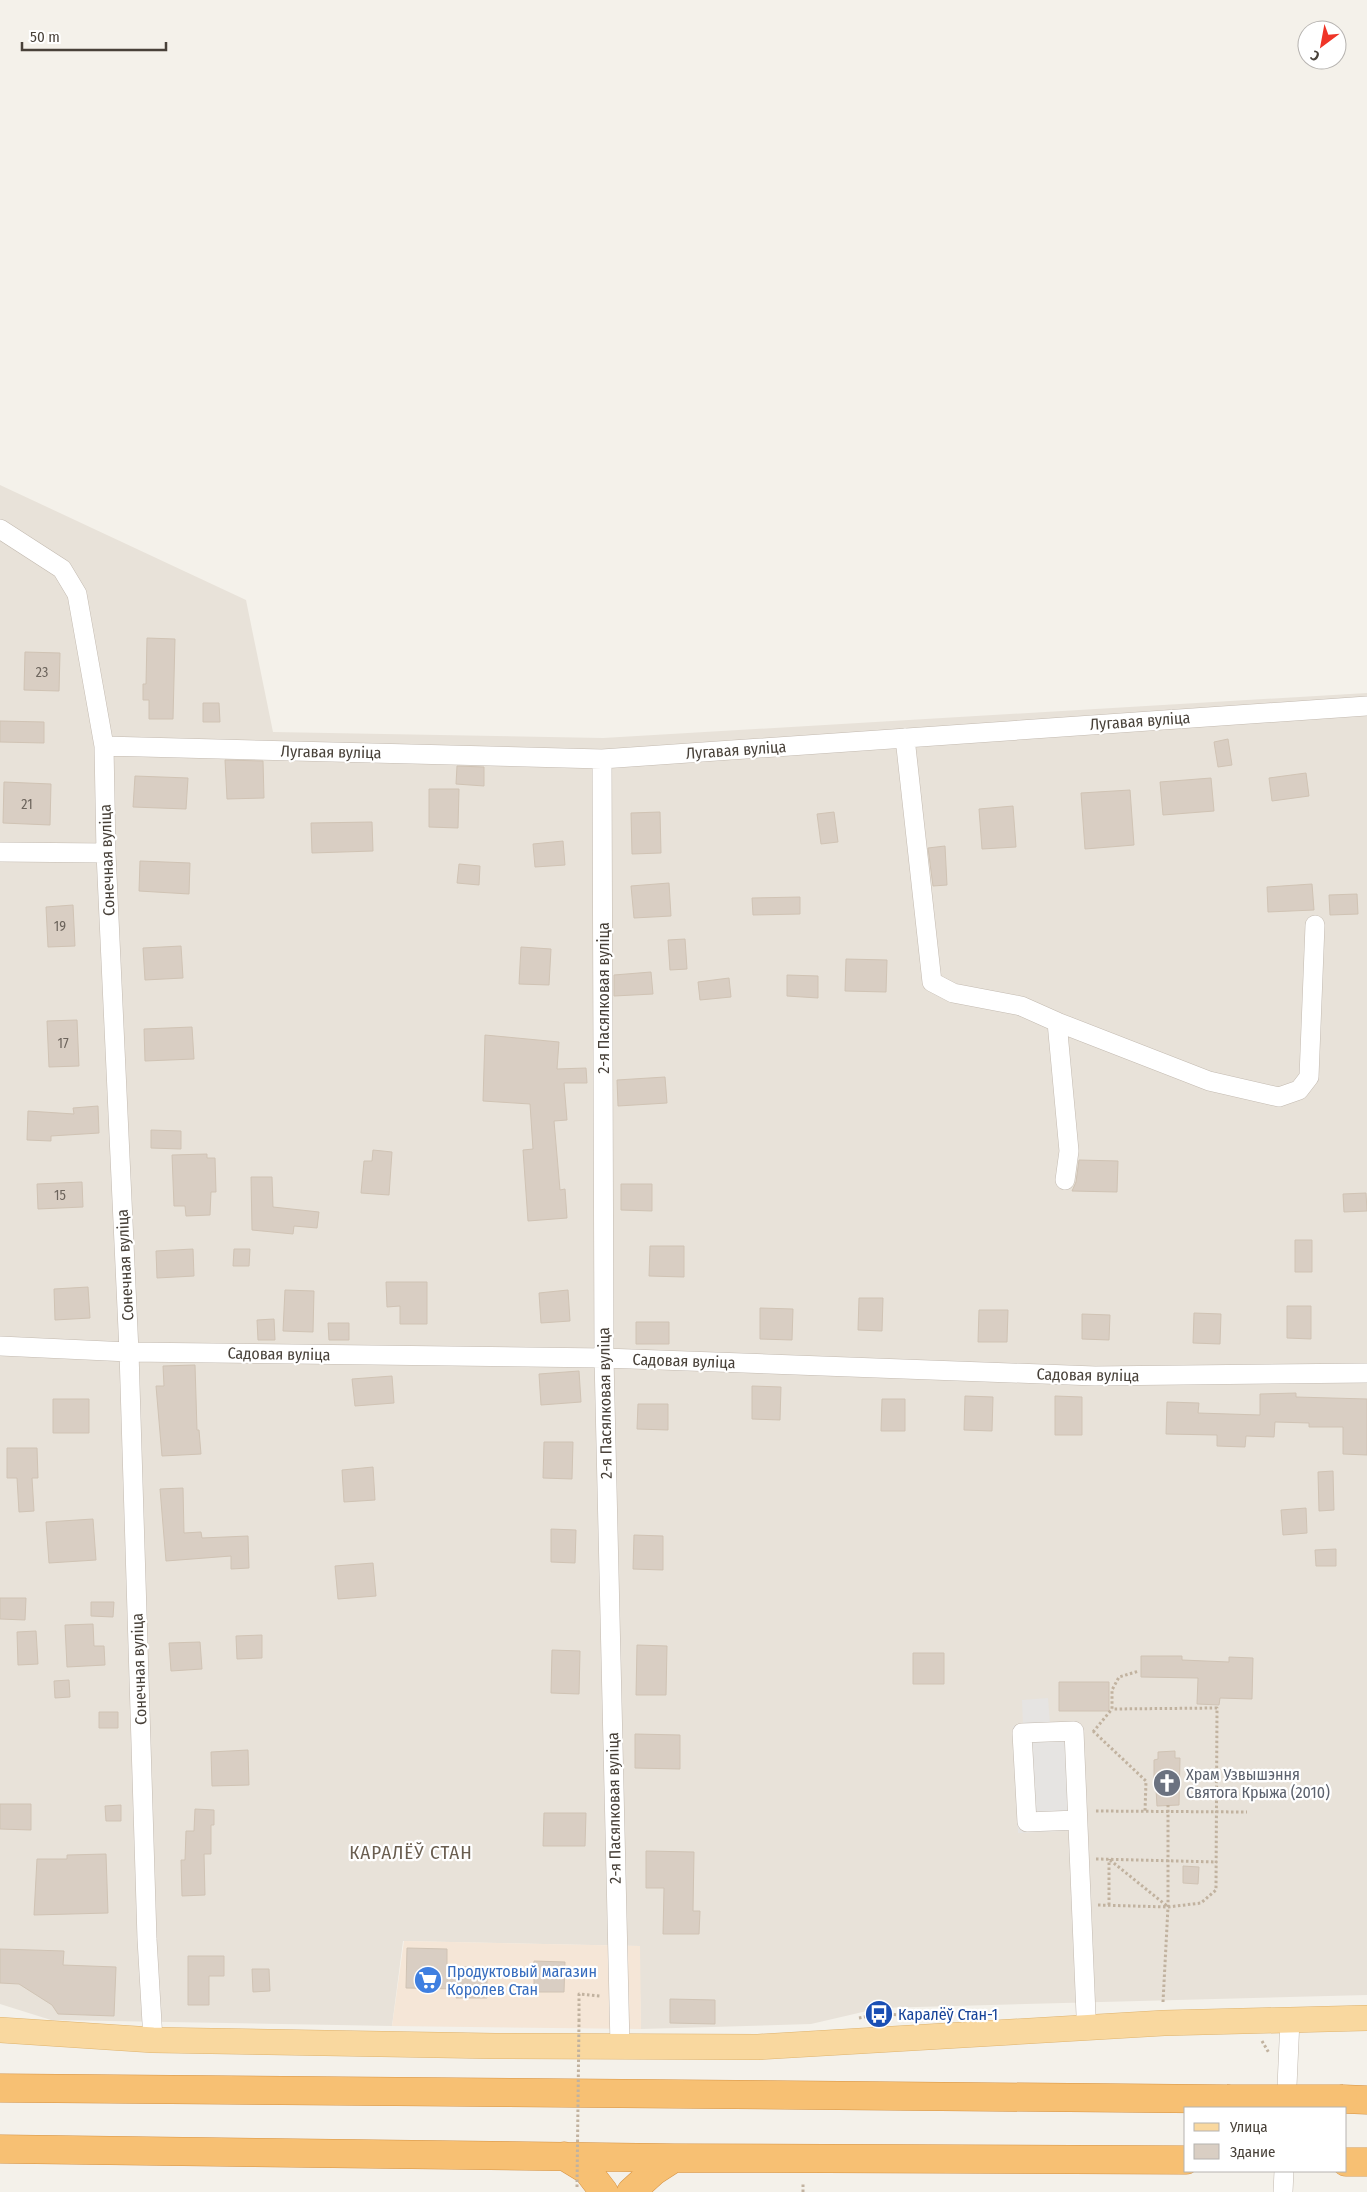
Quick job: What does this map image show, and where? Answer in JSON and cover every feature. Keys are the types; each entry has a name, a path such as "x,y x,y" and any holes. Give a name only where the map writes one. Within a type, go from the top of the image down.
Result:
{"highway":[{"path":"0,2088 1355,2099"},
{"path":"0,2149 674,2158 1184,2160"},
{"path":"564,2156 587,2170 590,2189"},
{"path":"631,2192 654,2171 674,2158"},
{"path":"1347,2162 1367,2162"}],"main road":[{"path":"0,2030 153,2040 758,2047 1086,2028 1367,2018"}],"street":[{"name":"Сонечная вуліца","path":"0,529 62,569 78,594 104,746 106,853 129,1352 147,1929 153,2040"},
{"name":"Лугавая вуліца","path":"104,746 602,759 1367,706"},
{"path":"905,738 932,982 953,993 1021,1006 1057,1022 1209,1081 1279,1097 1299,1090 1309,1077 1315,925"},
{"name":"2-я Пасялковая вуліца","path":"602,759 604,1358 620,2046"},
{"path":"0,852 106,853"},
{"path":"1057,1022 1069,1151 1065,1180"},
{"name":"Садовая вуліца","path":"0,1346 129,1352 604,1358 1095,1376 1367,1373"},
{"path":"1085,1815 1027,1822 1022,1733 1074,1731 1085,1815 1086,2028"},
{"path":"1286,2107 1290,2020"},
{"path":"1283,2192 1284,2172"}],"path":[{"path":"1089,1737 1112,1709 1112,1690 1120,1677 1139,1671"},
{"path":"1094,1904 1168,1907 1201,1903 1216,1890 1218,1812 1217,1708 1112,1709"},
{"path":"1087,1725 1146,1781 1145,1812"},
{"path":"1163,2010 1168,1907 1168,1805"},
{"path":"1085,1815 1145,1812 1247,1812"},
{"path":"1088,1859 1217,1862"},
{"path":"1109,1859 1168,1907"},
{"path":"1108,1905 1109,1859"},
{"path":"590,2189 579,2021 579,1994 600,1994 600,2002"},
{"path":"803,2183 803,2192"}],"shaded area":[{"path":"0,485 246,600 273,732 603,738 1367,693 1367,1995 880,2008 811,2024 641,2029 639,1946 403,1941 392,2026 51,2020 0,2004"},
{"path":"1048,1698 1050,1724 1078,1723 1084,1830 1018,1833 1013,1726 1023,1725 1022,1700"},
{"path":"404,1941 640,1946 641,2029 392,2026"}],"building":[{"path":"147,638 175,639 173,719 149,719 149,700 143,700 143,684 146,684"},
{"path":"25,652 60,653 59,691 24,690"},
{"path":"203,703 219,703 220,722 203,722"},
{"path":"0,721 44,722 44,743 0,742"},
{"path":"1228,739 1232,765 1218,767 1214,742"},
{"path":"225,760 263,761 264,798 227,799"},
{"path":"457,766 484,767 484,786 456,784"},
{"path":"1306,773 1309,796 1272,801 1269,778"},
{"path":"135,776 188,778 186,809 133,807"},
{"path":"1211,778 1214,811 1163,815 1160,782"},
{"path":"4,782 51,784 50,825 3,823"},
{"path":"429,789 459,789 458,828 429,827"},
{"path":"1130,790 1134,845 1085,849 1081,793"},
{"path":"1013,806 1016,847 982,849 979,809"},
{"path":"660,812 661,853 632,854 631,813"},
{"path":"834,812 838,842 821,844 817,814"},
{"path":"372,822 373,851 312,853 311,823"},
{"path":"563,841 565,865 535,867 533,844"},
{"path":"945,846 947,885 933,886 928,848"},
{"path":"140,861 190,863 189,894 139,891"},
{"path":"459,864 480,866 479,885 457,883"},
{"path":"669,883 671,916 634,918 631,886"},
{"path":"1312,884 1314,910 1268,912 1267,887"},
{"path":"1357,894 1358,914 1330,915 1329,895"},
{"path":"800,897 800,914 753,915 752,898"},
{"path":"73,905 75,946 48,947 46,907"},
{"path":"685,939 687,969 670,970 668,940"},
{"path":"181,946 183,978 145,980 143,948"},
{"path":"521,947 551,949 549,985 519,984"},
{"path":"846,959 887,960 886,992 845,991"},
{"path":"651,972 653,994 614,996 614,975"},
{"path":"787,975 818,976 818,998 787,996"},
{"path":"729,978 731,997 700,1000 698,982"},
{"path":"77,1020 79,1066 49,1067 47,1021"},
{"path":"192,1027 194,1059 145,1061 144,1029"},
{"path":"485,1035 559,1042 557,1069 586,1068 587,1083 564,1083 567,1120 554,1121 560,1190 565,1189 567,1218 528,1221 523,1150 533,1149 530,1104 483,1101"},
{"path":"665,1077 667,1103 618,1106 617,1080"},
{"path":"98,1106 99,1133 51,1136 51,1141 27,1140 28,1111 74,1114 73,1108"},
{"path":"151,1130 181,1131 181,1149 151,1148"},
{"path":"373,1150 392,1152 389,1195 361,1193 364,1161 372,1161"},
{"path":"207,1154 207,1158 215,1158 216,1192 211,1192 210,1215 186,1216 185,1206 174,1206 172,1155"},
{"path":"1079,1160 1118,1161 1117,1192 1072,1191 1076,1182"},
{"path":"251,1177 272,1177 273,1207 319,1212 317,1228 294,1226 293,1234 252,1230"},
{"path":"82,1182 83,1207 38,1209 37,1184"},
{"path":"621,1184 652,1184 652,1211 621,1210"},
{"path":"1366,1193 1367,1211 1344,1212 1343,1194"},
{"path":"1295,1240 1312,1240 1312,1272 1295,1272"},
{"path":"650,1246 684,1246 684,1277 649,1276"},
{"path":"193,1249 194,1276 157,1278 156,1251"},
{"path":"234,1249 250,1249 249,1266 233,1266"},
{"path":"386,1282 427,1282 427,1324 400,1324 400,1306 387,1307"},
{"path":"88,1287 90,1318 55,1320 54,1289"},
{"path":"285,1290 314,1291 313,1332 283,1331"},
{"path":"568,1290 570,1321 541,1323 539,1293"},
{"path":"859,1298 883,1298 882,1331 858,1330"},
{"path":"1287,1306 1311,1306 1311,1339 1287,1338"},
{"path":"760,1308 793,1309 792,1340 760,1339"},
{"path":"979,1310 1008,1310 1007,1342 978,1342"},
{"path":"1194,1313 1221,1314 1220,1344 1193,1343"},
{"path":"1082,1314 1110,1315 1109,1340 1082,1339"},
{"path":"274,1319 275,1340 258,1340 257,1320"},
{"path":"636,1322 669,1322 669,1344 636,1344"},
{"path":"328,1323 349,1323 349,1340 329,1340"},
{"path":"195,1365 197,1430 199,1430 201,1454 162,1456 156,1386 164,1386 163,1366"},
{"path":"579,1371 581,1402 541,1405 539,1374"},
{"path":"392,1376 394,1403 355,1406 352,1379"},
{"path":"752,1386 781,1387 780,1420 752,1419"},
{"path":"1296,1393 1296,1397 1367,1399 1367,1455 1343,1454 1343,1427 1309,1427 1309,1423 1275,1422 1274,1437 1246,1436 1245,1447 1217,1446 1217,1435 1166,1434 1167,1402 1199,1403 1198,1413 1260,1415 1260,1394"},
{"path":"965,1396 993,1397 992,1431 964,1430"},
{"path":"1055,1396 1082,1397 1082,1435 1055,1435"},
{"path":"53,1399 89,1399 89,1433 53,1433"},
{"path":"882,1399 905,1399 905,1431 881,1431"},
{"path":"638,1404 668,1404 668,1430 637,1429"},
{"path":"544,1442 573,1442 572,1479 543,1478"},
{"path":"7,1448 37,1448 38,1478 32,1478 34,1511 19,1512 17,1478 7,1478"},
{"path":"373,1467 375,1500 344,1502 342,1470"},
{"path":"1333,1471 1334,1510 1319,1511 1318,1472"},
{"path":"183,1488 184,1533 201,1532 202,1538 248,1536 249,1568 231,1569 231,1556 166,1561 160,1489"},
{"path":"1306,1508 1307,1533 1283,1535 1281,1510"},
{"path":"93,1519 96,1560 49,1563 46,1522"},
{"path":"551,1529 576,1530 575,1563 551,1562"},
{"path":"634,1535 663,1536 663,1570 633,1569"},
{"path":"1336,1549 1336,1566 1316,1566 1315,1550"},
{"path":"373,1563 376,1596 338,1599 335,1566"},
{"path":"0,1598 26,1598 25,1620 0,1619"},
{"path":"91,1602 114,1602 113,1617 91,1616"},
{"path":"93,1624 94,1646 104,1646 105,1665 67,1667 65,1625"},
{"path":"36,1631 38,1664 18,1665 17,1632"},
{"path":"262,1635 262,1658 237,1659 236,1636"},
{"path":"200,1642 202,1669 171,1671 169,1643"},
{"path":"637,1645 667,1646 666,1695 636,1695"},
{"path":"552,1650 580,1651 579,1694 551,1693"},
{"path":"913,1653 944,1653 944,1684 913,1684"},
{"path":"1141,1656 1182,1656 1182,1660 1229,1662 1229,1657 1253,1658 1252,1699 1220,1698 1219,1705 1197,1704 1198,1678 1141,1677"},
{"path":"69,1680 70,1697 55,1698 54,1681"},
{"path":"1059,1682 1109,1682 1109,1711 1059,1711"},
{"path":"99,1712 118,1712 118,1728 99,1728"},
{"path":"635,1734 680,1735 680,1769 635,1768"},
{"path":"248,1750 249,1785 212,1786 211,1752"},
{"name":"Храм Узвышэння Святога Крыжа (2010)","path":"1175,1751 1175,1758 1180,1758 1179,1805 1157,1806 1156,1789 1154,1789 1154,1760 1158,1759 1158,1752"},
{"path":"0,1804 31,1804 31,1830 0,1829"},
{"path":"121,1805 121,1821 106,1821 105,1806"},
{"path":"195,1809 214,1810 214,1825 211,1825 211,1854 204,1854 205,1895 182,1896 181,1860 185,1860 186,1831 194,1831"},
{"path":"544,1813 586,1813 585,1846 543,1846"},
{"path":"646,1851 694,1852 693,1911 700,1911 699,1934 663,1934 664,1888 646,1888"},
{"path":"106,1854 108,1913 34,1915 37,1859 67,1859 67,1855"},
{"path":"1183,1866 1199,1867 1198,1884 1183,1883"},
{"path":"407,1948 447,1949 447,1967 487,1967 487,1998 456,1998 456,1989 406,1988"},
{"path":"0,1949 64,1951 63,1965 116,1967 114,2016 58,2014 52,2005 19,1984 0,1983"},
{"path":"188,1956 224,1956 224,1976 209,1976 209,2005 188,2005"},
{"path":"534,1961 565,1962 564,1992 534,1992"},
{"path":"252,1969 269,1969 270,1991 253,1992"},
{"path":"670,1999 715,2000 715,2024 670,2023"}],"place":[{"name":"Храм Узвышэння Святога Крыжа (2010)","path":"1167,1783"},
{"name":"Продуктовый магазин Королев Стан","path":"428,1980"},
{"name":"Каралёў Стан-1","path":"879,2014"}],"district":[{"name":"КАРАЛЁЎ СТАН","path":"411,1852"}]}
